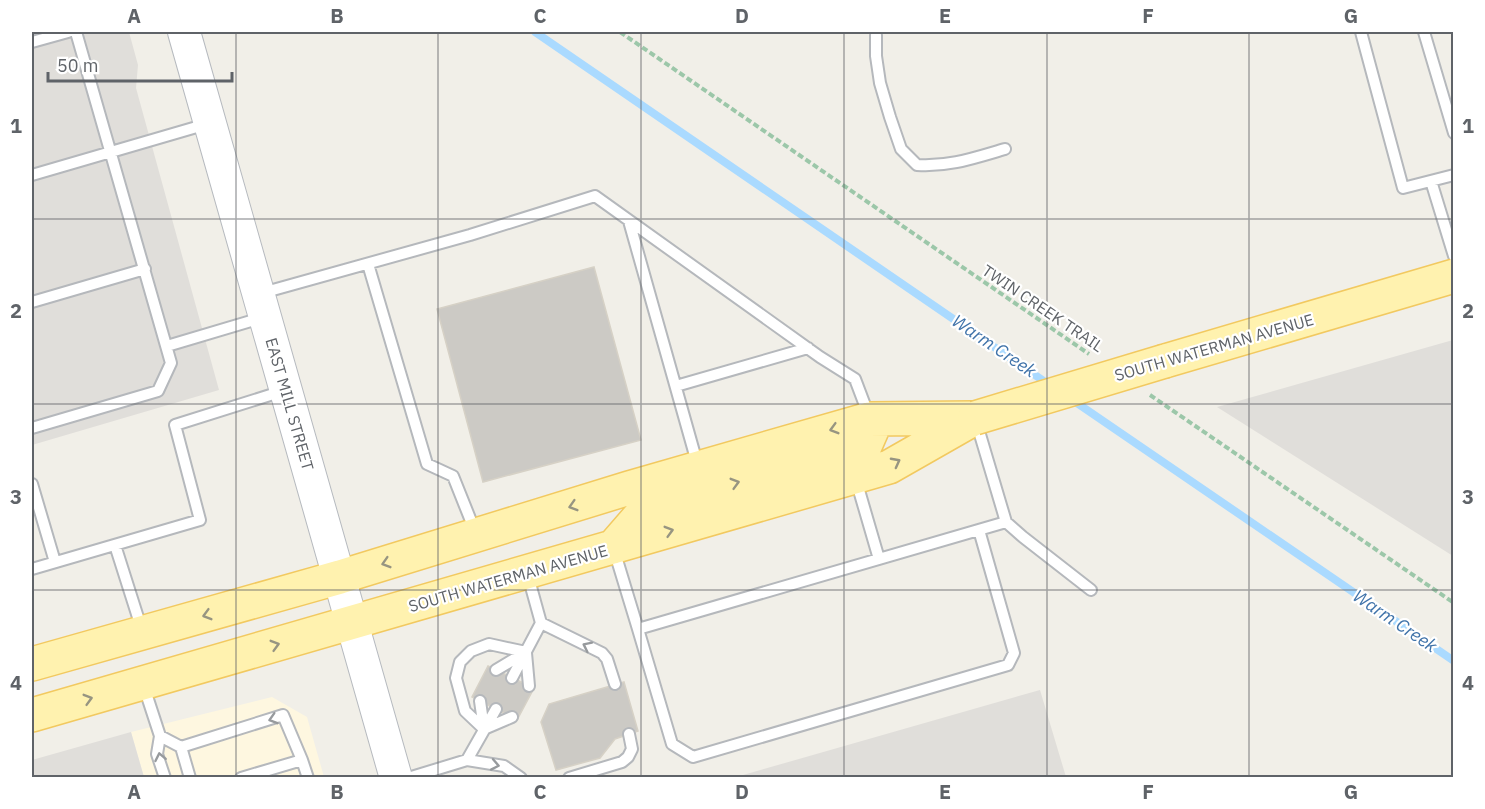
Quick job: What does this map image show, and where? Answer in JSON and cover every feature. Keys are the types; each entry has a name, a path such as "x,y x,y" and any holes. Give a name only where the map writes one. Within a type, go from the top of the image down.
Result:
{"main road":[{"name":"EAST MILL STREET","path":"184,32 396,777"},
{"name":"SOUTH WATERMAN AVENUE","path":"32,715 889,467 975,418 1454,276"},
{"name":"SOUTH WATERMAN AVENUE","path":"32,664 340,577 869,419 975,418"},
{"path":"613,547 646,509 865,446 872,430 869,419"}],"lane":[{"path":"32,42 68,32"},
{"path":"32,428 158,391 171,363 76,32"},
{"path":"1361,32 1403,188 1454,175"},
{"path":"1424,32 1454,133"},
{"path":"876,35 880,83 890,117 901,149 917,165 935,166 1005,149"},
{"path":"32,175 211,124"},
{"path":"1431,181 1454,256"},
{"path":"167,346 368,264 595,196 855,379 869,419"},
{"path":"630,221 699,468"},
{"path":"368,264 427,464 453,476 476,535"},
{"path":"32,302 145,269"},
{"path":"676,386 808,348"},
{"path":"32,569 200,520 175,425 286,390"},
{"path":"975,418 1006,522 1091,590"},
{"path":"855,477 879,559"},
{"path":"32,484 55,562"},
{"path":"638,629 1006,522"},
{"path":"613,547 672,744 693,757 1008,665 1014,653 979,530"},
{"path":"115,545 142,633"},
{"path":"512,678 541,623 527,572"},
{"path":"541,623 602,653 607,659 615,684"},
{"path":"484,729 465,711 456,678 460,662 471,651 489,644 526,651"},
{"path":"496,670 526,651"},
{"path":"526,651 529,686"},
{"path":"143,683 160,736 157,754 165,777"},
{"path":"480,701 484,729"},
{"path":"467,760 496,709"},
{"path":"160,736 181,747 283,716 308,777"},
{"path":"484,729 512,717"},
{"path":"569,777 622,762 632,749 629,734"},
{"path":"181,747 190,777"},
{"path":"241,777 302,760"},
{"path":"408,777 467,760 504,766 520,777"}],"path":[{"name":"TWIN CREEK TRAIL","path":"620,32 1091,354"},
{"path":"1149,395 1454,603"}],"shaded area":[{"path":"32,32 129,32 138,65 136,88 219,390 32,445"},
{"path":"1453,340 1453,556 1217,407"},
{"path":"1040,690 1066,777 736,777"},
{"path":"272,697 307,717 324,777 144,777 131,732"},
{"path":"131,732 144,777 32,777 32,760"}],"building":[{"path":"594,267 641,440 483,482 437,309"},
{"path":"488,666 534,688 517,720 472,697"},
{"path":"624,682 638,731 615,739 600,758 556,770 541,722 549,704"}],"waterway":[{"name":"Warm Creek","path":"535,32 1051,386"},
{"name":"Warm Creek","path":"1071,399 1454,661"}]}
